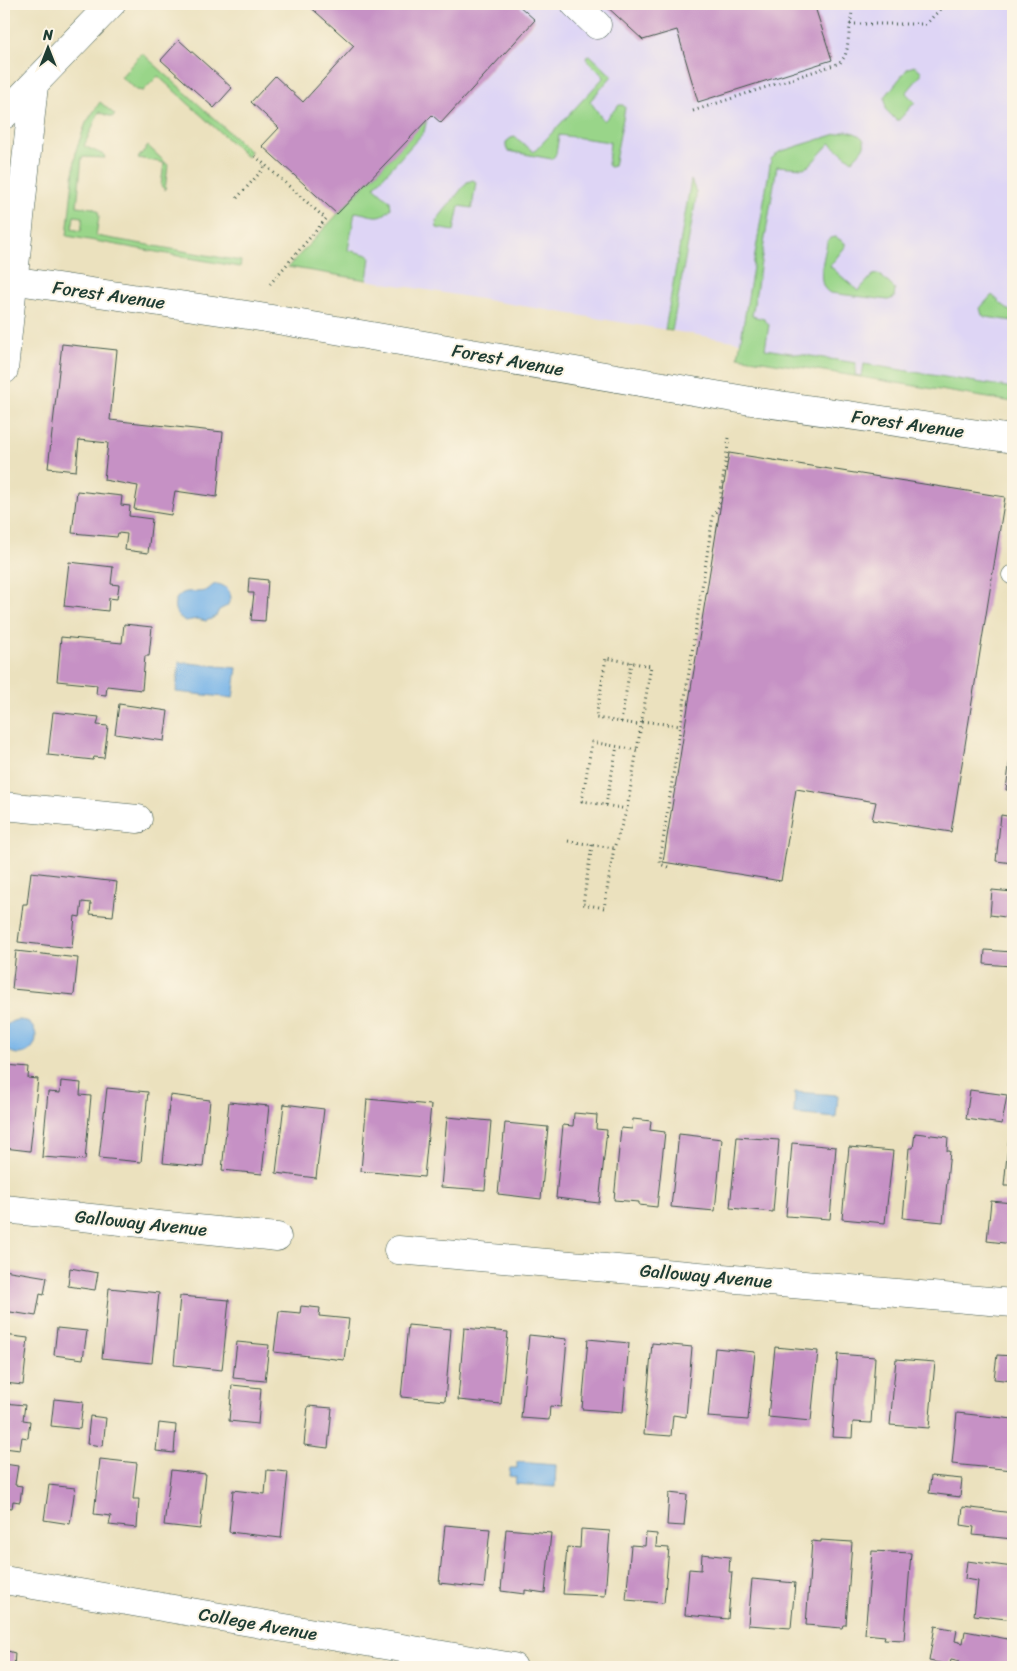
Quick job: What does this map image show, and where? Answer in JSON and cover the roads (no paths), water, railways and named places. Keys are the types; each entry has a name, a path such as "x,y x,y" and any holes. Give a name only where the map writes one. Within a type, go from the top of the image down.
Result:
{"street":[{"path":"4,115 111,4"},
{"path":"575,4 597,24"},
{"path":"4,370 9,280 34,84"},
{"name":"Forest Avenue","path":"9,280 254,316 751,401 1013,439"},
{"path":"4,806 138,818"},
{"name":"Galloway Avenue","path":"4,1209 278,1237"},
{"name":"Galloway Avenue","path":"398,1250 1013,1303"},
{"name":"College Avenue","path":"4,1580 513,1667"}],"water":[{"path":"217,584 227,588 231,598 227,606 219,610 216,616 206,621 197,619 186,621 178,616 175,604 179,596 186,592 204,591"},
{"path":"179,662 237,668 233,698 176,692"},
{"path":"19,1020 31,1025 36,1037 31,1049 19,1054 7,1049 2,1037 7,1025"},
{"path":"795,1092 838,1095 836,1118 794,1114"},
{"path":"517,1462 556,1465 555,1487 515,1484 516,1477 509,1476 510,1468 517,1468"}]}
